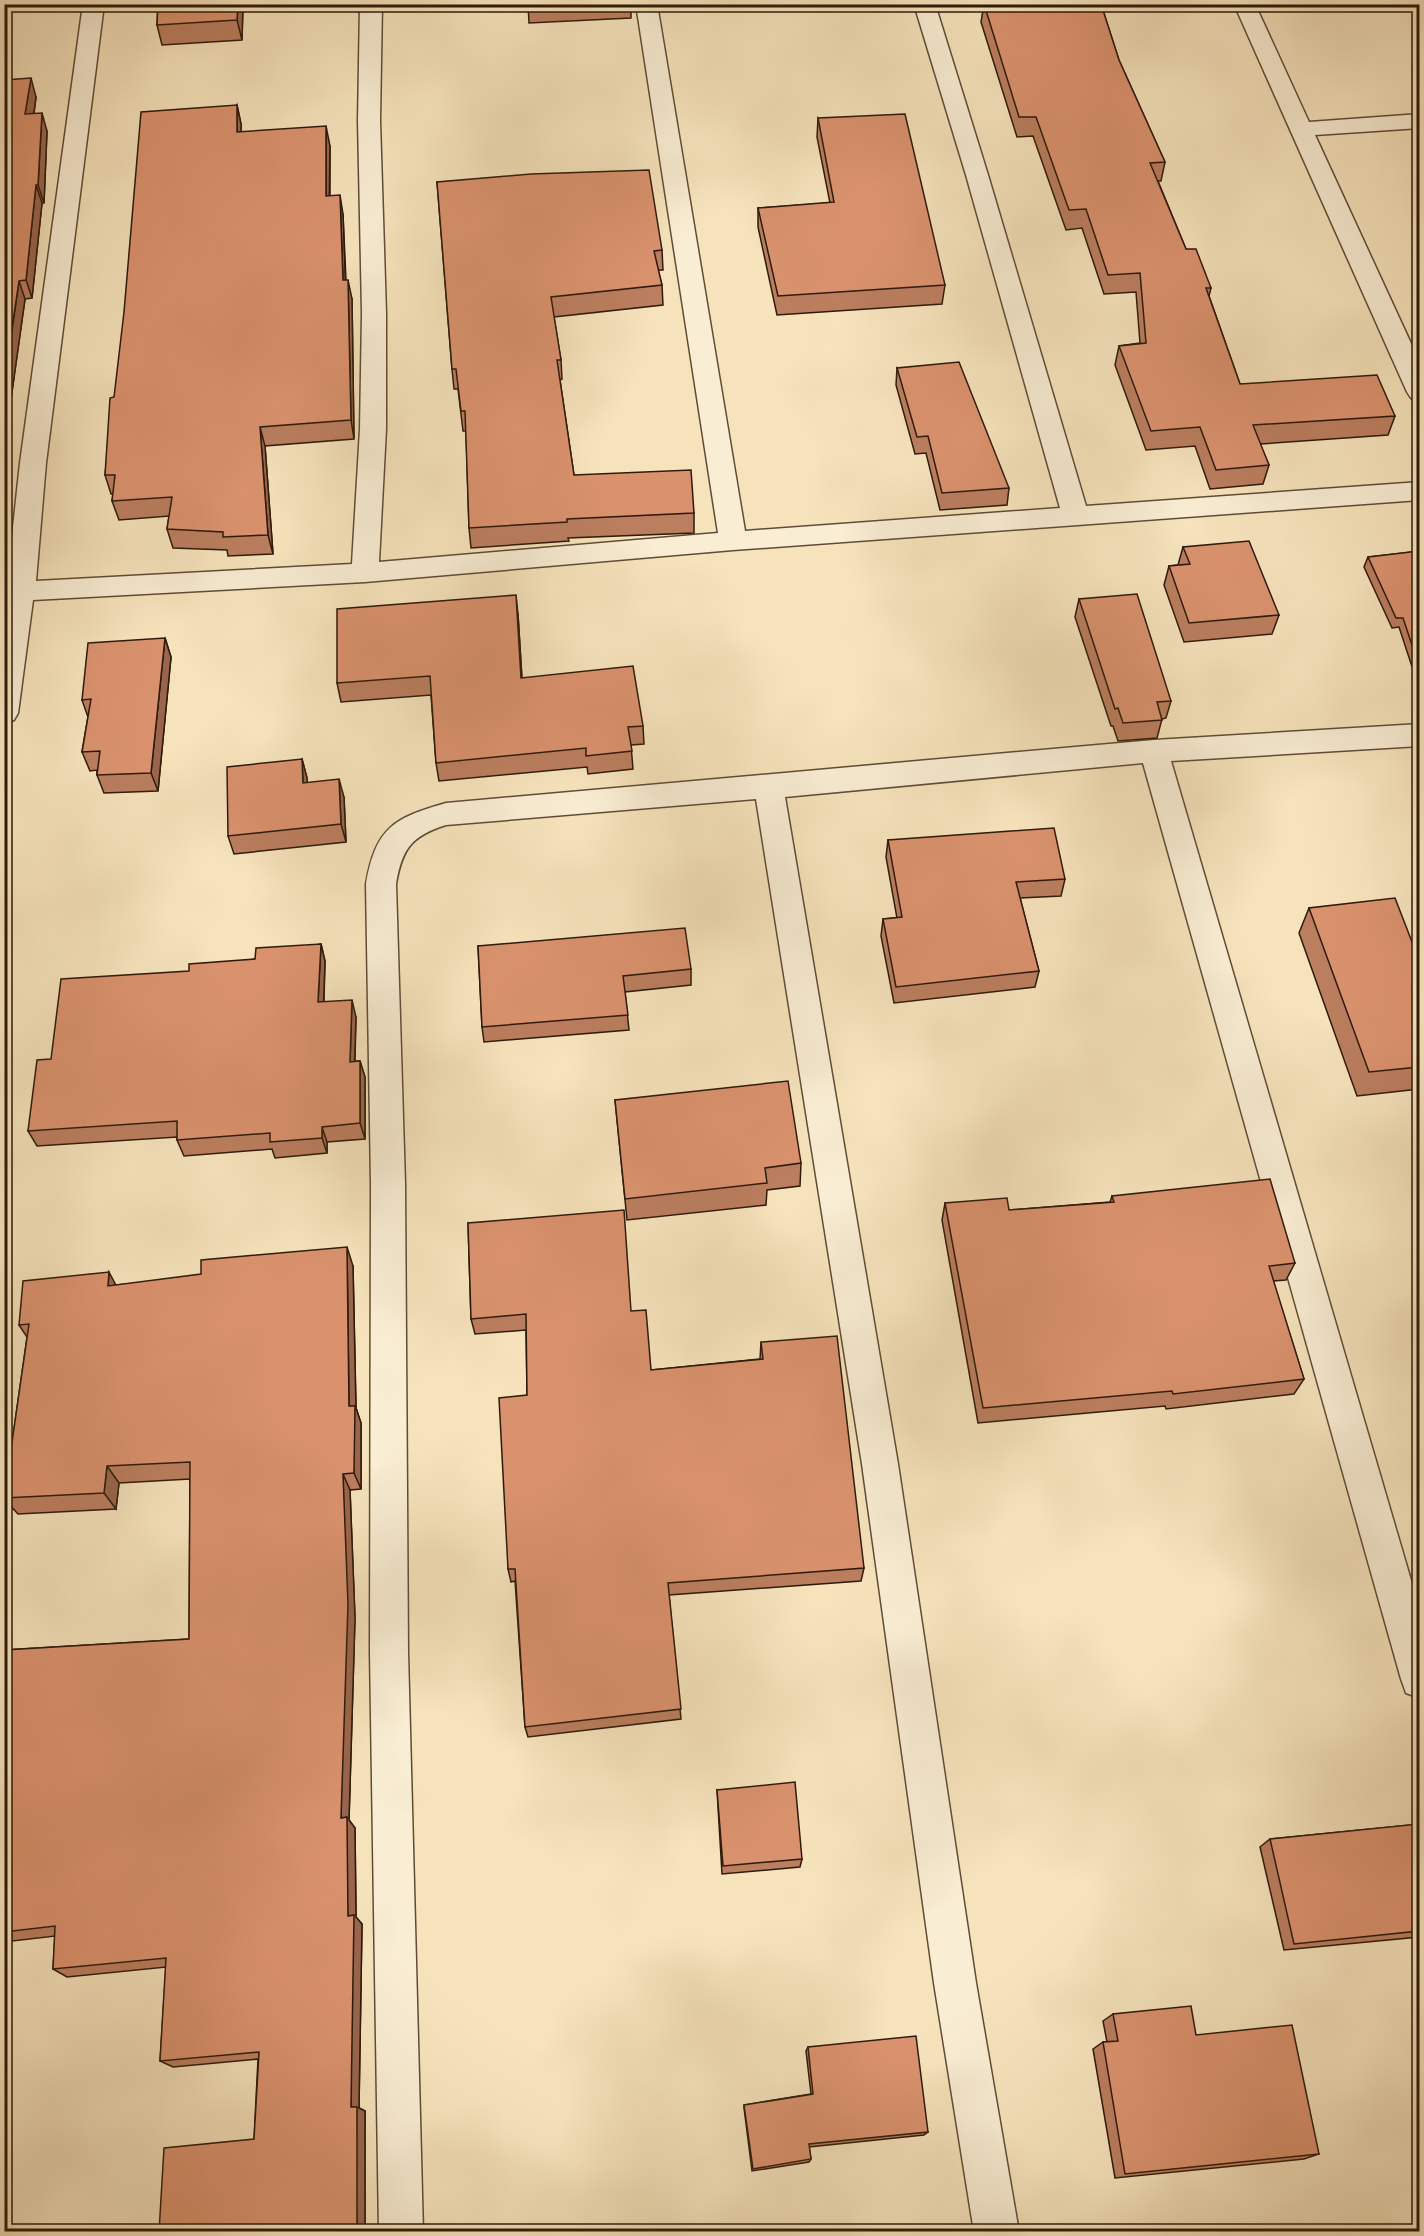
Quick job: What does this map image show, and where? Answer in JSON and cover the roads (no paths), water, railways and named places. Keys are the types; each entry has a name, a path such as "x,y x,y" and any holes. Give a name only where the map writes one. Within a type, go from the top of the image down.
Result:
{"street":[{"path":"4,712 21,591 33,463 93,4"},
{"path":"365,573 373,417 374,313 369,133 371,4"},
{"path":"646,4 733,541"},
{"path":"924,4 977,175 1075,514"},
{"path":"1244,4 1419,392"},
{"path":"1301,129 1419,121"},
{"path":"4,465 33,463"},
{"path":"21,591 365,573 1075,514 1419,491"},
{"path":"401,2232 389,1652 388,1184 381,884 389,846 421,821 446,814 1154,751 1419,735"},
{"path":"1154,751 1419,1679"},
{"path":"769,787 880,1464 955,1983 997,2232"}]}
